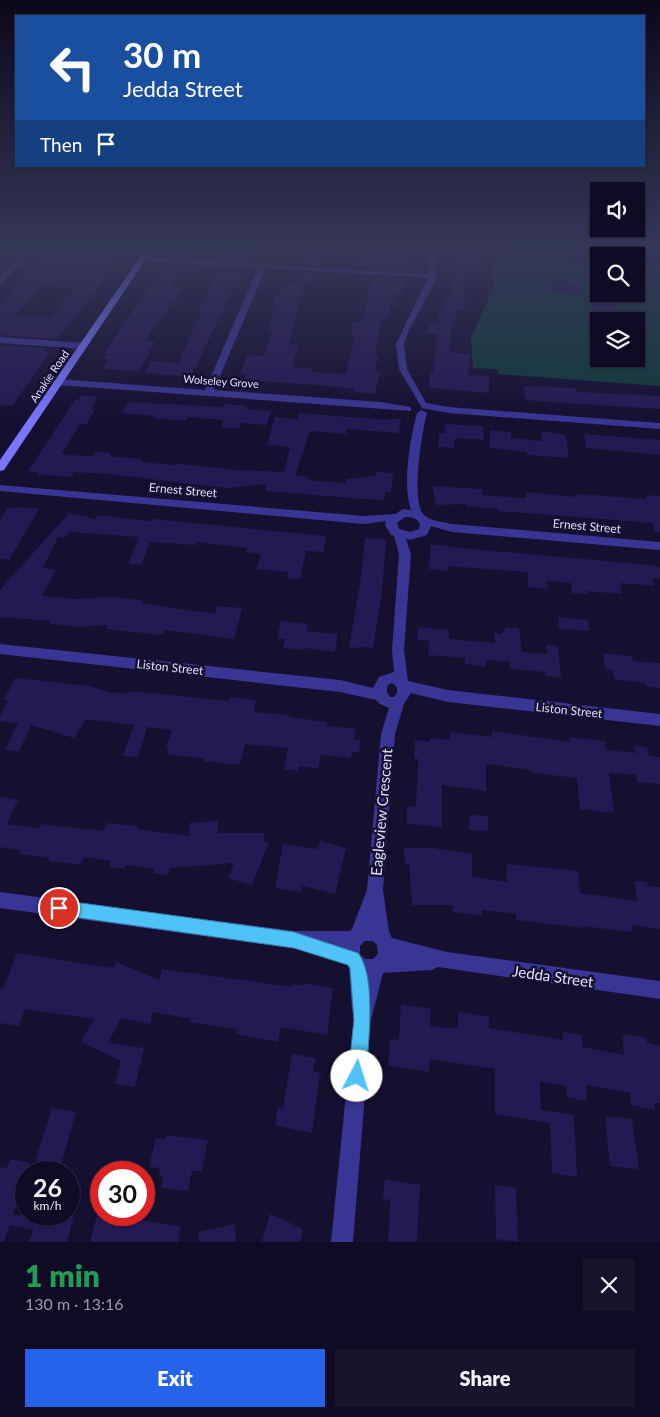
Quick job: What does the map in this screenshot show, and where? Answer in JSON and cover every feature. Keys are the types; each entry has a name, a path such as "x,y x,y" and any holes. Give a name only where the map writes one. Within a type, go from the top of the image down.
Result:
{"main road":[{"name":"Anakie Road","path":"0,468 111,305"}],"street":[{"path":"209,392 246,305"},
{"path":"419,305 405,330 400,344 403,369 413,388 416,408 417,432 412,497 420,526"},
{"path":"0,340 83,346"},
{"name":"Wolseley Grove","path":"58,382 660,426"},
{"name":"Ernest Street","path":"0,488 397,523"},
{"path":"397,523 412,497"},
{"path":"397,523 420,526"},
{"path":"397,523 420,526"},
{"name":"Eagleview Crescent","path":"383,941 375,890 392,690 398,650 405,554 397,523"},
{"name":"Ernest Street","path":"420,526 660,546"},
{"name":"Eagleview Crescent","path":"405,554 420,526"},
{"name":"Liston Street","path":"0,649 660,720"},
{"name":"Eagleview Crescent","path":"356,937 375,890"},
{"name":"Jedda Street","path":"0,900 294,940 367,964 447,961"},
{"path":"370,932 383,941 386,958 367,964 351,952 356,937 370,932"},
{"name":"Jedda Street","path":"294,940 356,937"},
{"name":"Jedda Street","path":"383,941 447,961 660,990"},
{"path":"342,1242 367,964"}],"green space":[{"path":"486,305 660,305 660,386 499,374 497,369 473,368 471,338"}],"building":[{"path":"0,305 25,305 16,316 51,317 61,305 85,305 56,339 0,335"},
{"path":"137,305 171,305 145,341 155,342 139,371 103,369 109,359 104,359 107,353 104,353"},
{"path":"201,305 225,305 191,377 145,373 151,361 178,363 202,310 198,310"},
{"path":"272,305 299,305 289,344 299,345 292,367 313,369 312,372 346,374 355,336 351,336 353,322 362,322 366,305 396,305 391,305 388,320 381,319 375,356 378,356 375,371 380,371 375,394 353,392 354,389 329,386 244,380 246,375 240,374 247,355 264,356 272,332 267,330 275,308 271,308"},
{"path":"443,305 465,305 465,310 456,309 455,321 452,321 450,352 470,354 468,375 489,376 489,393 429,388 430,372 433,372 437,334 427,334 429,322 438,322 439,310 443,310"},
{"path":"593,305 615,305 617,312 595,312"},
{"path":"0,345 47,348 44,352 50,352 12,406 0,405"},
{"path":"524,386 576,388 577,392 660,396 660,409 535,401 525,399"},
{"path":"81,395 98,397 91,409 95,409 86,425 80,424 62,453 66,455 92,456 95,452 111,453 110,456 142,459 141,462 173,465 174,463 237,470 284,472 290,447 267,445 275,417 298,419 299,413 388,420 401,419 399,433 347,429 346,434 310,431 295,476 309,477 308,480 346,483 345,479 376,476 376,472 393,473 391,492 386,492 384,500 364,499 265,491 267,484 225,488 109,474 74,472 71,477 37,474 38,472 28,471 75,400 78,400"},
{"path":"128,402 223,407 224,404 247,406 246,409 271,411 267,425 241,423 239,429 221,427 223,420 188,417 186,421 122,413"},
{"path":"445,424 483,426 484,440 455,438 454,448 438,447 439,433 445,433"},
{"path":"490,430 511,432 511,438 542,441 541,431 566,435 569,458 527,455 527,452 489,448"},
{"path":"584,434 660,440 660,455 586,448"},
{"path":"432,486 482,489 482,495 520,498 526,498 525,492 578,497 577,494 647,499 646,495 660,496 660,532 655,532 653,523 498,511 498,509 466,506 466,504 436,505"},
{"path":"8,508 39,509 9,560 0,559 0,520"},
{"path":"69,513 96,519 97,515 150,521 153,519 326,536 323,552 306,551 300,579 287,578 289,572 256,569 261,554 246,552 247,548 197,542 196,545 150,542 141,565 128,564 139,537 70,532 64,538 58,537 43,568 56,570 42,596 78,599 111,597 142,600 140,603 215,614 217,606 242,608 234,639 165,630 163,635 106,629 108,625 79,627 50,624 51,621 0,617 0,590"},
{"path":"365,538 386,539 382,593 373,648 349,647 360,584"},
{"path":"431,544 650,565 660,567 660,579 653,578 654,586 620,583 622,594 587,591 588,594 572,593 571,583 547,581 548,589 528,587 528,572 448,566 448,571 429,569"},
{"path":"558,617 588,620 589,631 559,629"},
{"path":"281,621 308,624 307,631 338,634 335,652 304,648 303,650 283,648 285,639 277,639"},
{"path":"418,627 449,630 449,639 495,643 494,633 501,634 506,627 519,628 522,652 547,654 546,645 558,646 561,678 545,676 545,672 510,669 510,662 486,660 486,667 465,664 465,658 428,655 429,641 417,640"},
{"path":"603,653 632,656 633,661 660,663 660,688 647,687 644,683 614,679 613,670 605,669"},
{"path":"15,678 88,686 110,692 128,694 129,691 229,701 230,697 256,700 254,712 289,715 289,717 327,722 327,726 356,729 354,740 361,740 359,752 352,752 351,758 321,755 318,769 299,766 298,771 284,769 288,748 245,744 240,765 204,761 204,759 168,754 169,749 166,748 172,730 147,727 138,757 123,756 134,725 86,719 74,738 31,725 19,751 5,750 18,723 0,721 0,716 8,700 4,700"},
{"path":"492,731 570,742 569,737 605,741 606,750 636,753 634,746 647,747 649,755 660,757 660,784 637,782 636,775 609,773 614,813 580,809 577,778 532,773 531,770 486,764 486,791 442,785 442,827 407,824 407,806 416,807 418,759 414,758 415,740 430,742 430,738 450,740 451,732 492,737"},
{"path":"0,797 18,800 7,824 40,828 41,824 104,831 107,823 138,826 137,829 189,836 189,823 218,821 218,833 264,833 264,842 269,842 252,885 228,878 234,863 170,868 168,875 153,873 154,869 126,865 124,869 109,867 111,861 84,857 81,865 48,861 50,858 19,854 20,850 0,847"},
{"path":"469,815 488,816 488,831 469,830"},
{"path":"320,841 346,848 335,894 302,886 301,892 275,888 283,844 318,849"},
{"path":"404,848 433,848 472,854 472,877 507,882 507,864 578,871 580,893 637,901 635,881 647,882 648,886 660,887 660,929 631,925 632,932 583,926 583,928 516,920 516,914 482,910 482,916 453,912 453,905 412,905 409,864 405,864"},
{"path":"17,953 113,968 116,962 159,980 162,969 292,987 292,984 301,985 302,983 333,988 327,1035 281,1027 278,1042 236,1034 237,1029 190,1022 191,1019 153,1012 150,1024 121,1018 108,1043 144,1048 135,1087 115,1084 121,1061 81,1042 94,1019 25,1009 19,1026 0,1023 0,988 3,989"},
{"path":"401,1004 431,1009 430,1026 458,1029 458,1012 489,1017 489,1028 563,1040 563,1032 582,1035 583,1047 624,1055 622,1034 647,1038 647,1043 660,1046 660,1103 654,1103 655,1110 631,1105 630,1093 586,1085 587,1101 567,1097 566,1086 540,1081 541,1110 574,1115 577,1177 552,1173 550,1123 495,1114 495,1069 429,1059 429,1072 388,1065 390,1039 399,1040"},
{"path":"292,1054 316,1058 313,1071 320,1073 312,1133 275,1125 278,1107 283,1108"},
{"path":"52,1108 76,1112 62,1161 35,1161"},
{"path":"605,1116 632,1119 639,1169 610,1166"},
{"path":"167,1135 208,1140 202,1171 192,1171 188,1191 161,1188 163,1177 159,1176 160,1168 155,1168 155,1161 150,1161 156,1138 166,1139"},
{"path":"10,1159 20,1161 15,1161 15,1209 13,1215 15,1215 15,1226 71,1226 67,1242 29,1242 33,1230 10,1225 4,1242 0,1242 0,1167 7,1168"},
{"path":"385,1179 420,1185 417,1242 388,1242 390,1200 383,1199"},
{"path":"495,1185 516,1188 518,1242 496,1239"},
{"path":"270,1214 303,1229 300,1242 262,1242"},
{"path":"155,1222 181,1227 178,1242 90,1242 94,1226 155,1226"},
{"path":"235,1224 236,1242 199,1242 198,1232"}],"route":[{"path":"59,908 294,940 346,958 353,958 358,965 362,1020 357,1076"}]}
